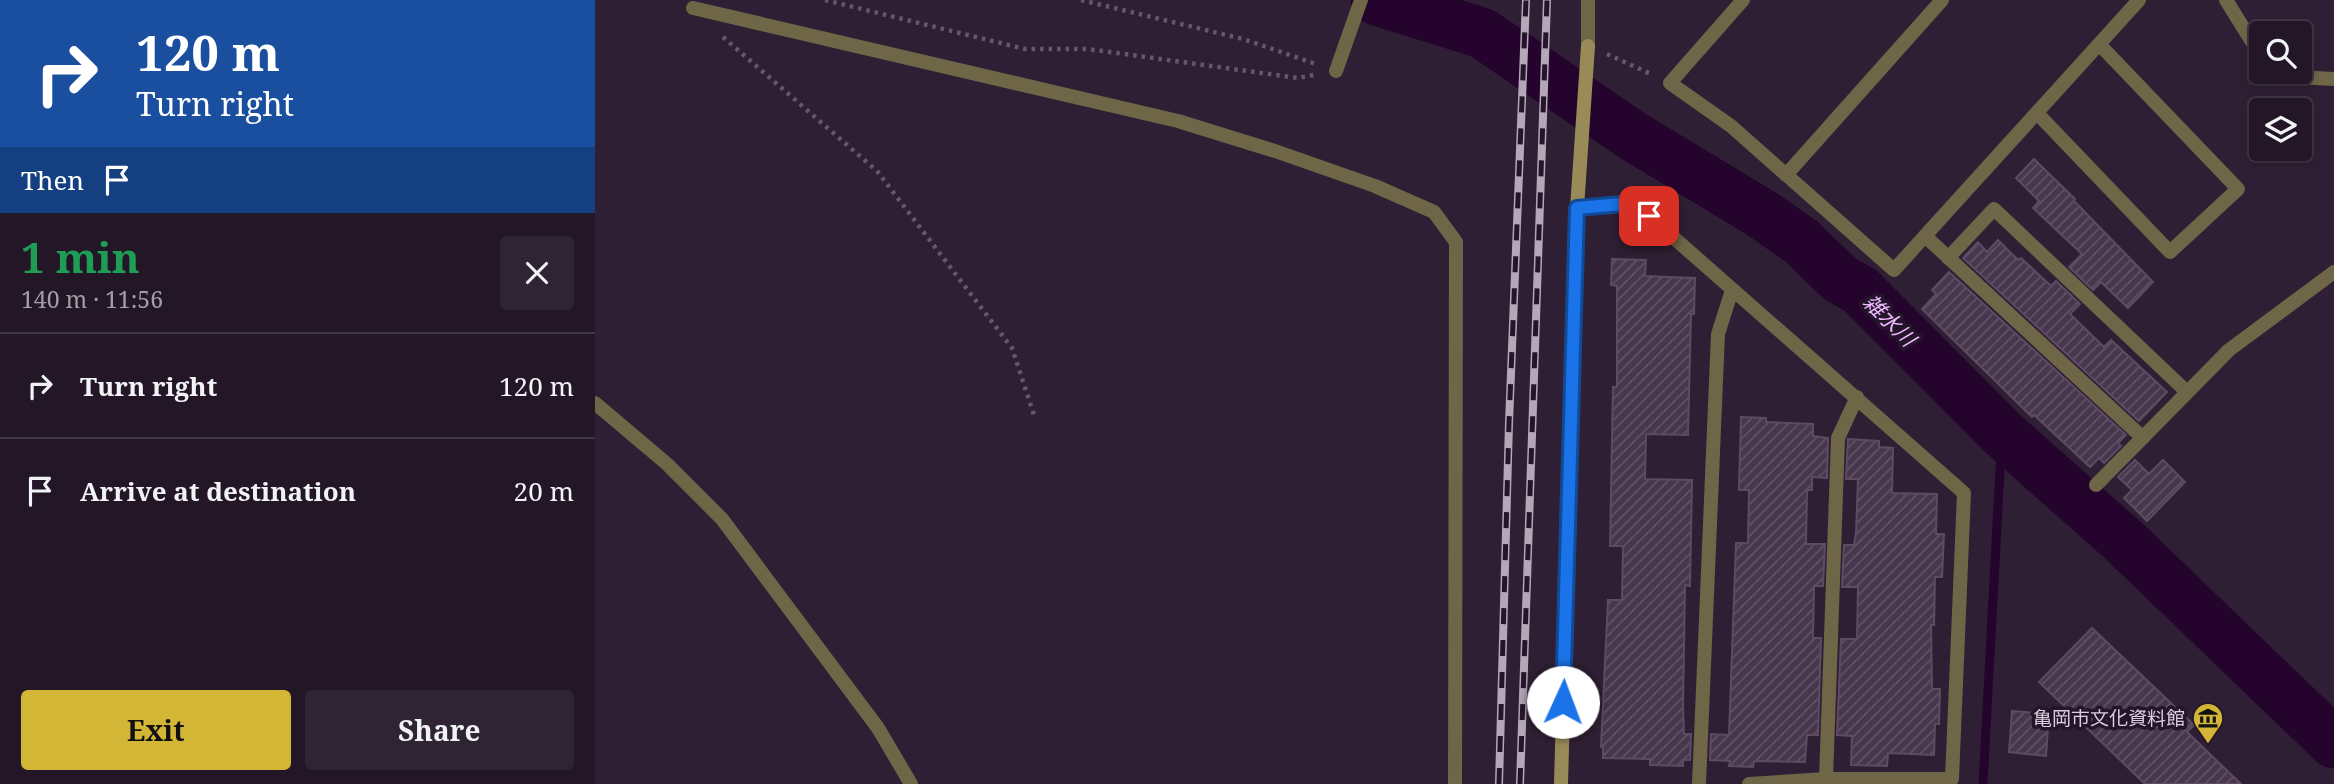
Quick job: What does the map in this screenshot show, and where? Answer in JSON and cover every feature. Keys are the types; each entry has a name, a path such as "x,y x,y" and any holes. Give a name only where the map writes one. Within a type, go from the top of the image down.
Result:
{"street":[{"path":"1336,71 1361,0"},
{"path":"1561,784 1577,208 1588,46 1588,0"},
{"path":"1743,0 1670,83 1731,126 1894,270 2139,0"},
{"path":"1786,175 1942,0"},
{"path":"2226,0 2249,37"},
{"path":"693,8 1178,121 1375,186 1434,212 1456,242 1455,784"},
{"path":"2037,113 2170,252 2238,189 2099,44"},
{"path":"2312,78 2334,79"},
{"path":"1577,208 1622,204 1649,216 1964,493 1952,779 1826,779 1749,784"},
{"path":"1948,258 1994,209 2187,392"},
{"path":"1924,236 2143,438"},
{"path":"2097,485 2229,350 2334,272"},
{"path":"1699,784 1718,334 1732,290"},
{"path":"1826,779 1838,438 1857,397"},
{"path":"595,403 667,464 722,519 877,728 911,784"}],"path":[{"path":"825,0 1025,49 1088,48 1298,78 1336,71"},
{"path":"1081,0 1243,39 1336,71"},
{"path":"722,36 877,171 1012,348 1034,415"},
{"path":"1588,46 1670,83"}],"building":[{"path":"2034,159 2153,282 2128,308 2101,282 2093,290 2069,267 2082,254 2033,208 2039,201 2016,178"},
{"path":"1998,240 2051,286 2056,281 2080,304 2070,314 2104,347 2111,340 2167,392 2139,421 1963,258 1978,242 1987,252"},
{"path":"1612,259 1646,260 1645,276 1695,278 1694,314 1691,314 1688,435 1646,434 1645,479 1692,480 1690,586 1685,585 1683,706 1684,734 1691,734 1690,760 1683,760 1683,766 1650,765 1650,759 1603,758 1601,747 1608,600 1622,600 1623,546 1610,546 1613,387 1617,387 1617,286 1611,285"},
{"path":"1949,272 2126,435 2118,443 2121,446 2104,463 2099,458 2090,467 2034,415 2032,417 1922,309 1936,294 1932,290"},
{"path":"1741,417 1766,418 1766,422 1813,424 1813,436 1828,438 1827,478 1812,477 1812,490 1807,490 1806,544 1825,544 1823,586 1814,586 1813,638 1821,638 1818,735 1807,735 1805,762 1754,761 1753,767 1729,766 1730,761 1710,760 1711,734 1729,735 1736,543 1748,543 1749,490 1739,490"},
{"path":"1848,439 1879,441 1879,447 1893,448 1892,493 1937,494 1936,534 1944,534 1942,577 1935,577 1934,625 1931,625 1932,689 1940,689 1939,724 1935,724 1934,755 1888,753 1887,766 1851,765 1852,736 1837,735 1841,639 1857,639 1858,587 1842,587 1844,545 1854,545 1856,533 1858,479 1846,479"},
{"path":"2135,460 2149,474 2163,460 2185,482 2147,521 2124,498 2132,490 2118,477"},
{"path":"2092,628 2194,725 2187,732 2241,784 2145,784 2039,682"},
{"path":"2012,711 2049,714 2046,756 2009,752"}],"waterway":[{"name":"雑水川","path":"1376,0 1482,33 1633,136 1762,214 1802,242 1840,279 1860,290 2002,433 2125,542 2334,743"},
{"path":"1983,784 2002,433"}],"railway":[{"path":"1499,784 1509,423 1526,0"},
{"path":"1520,784 1547,0"}],"place":[{"name":"亀岡市文化資料館","path":"2208,745"}],"route":[{"path":"1563,702 1577,208 1622,204 1649,216"}]}
